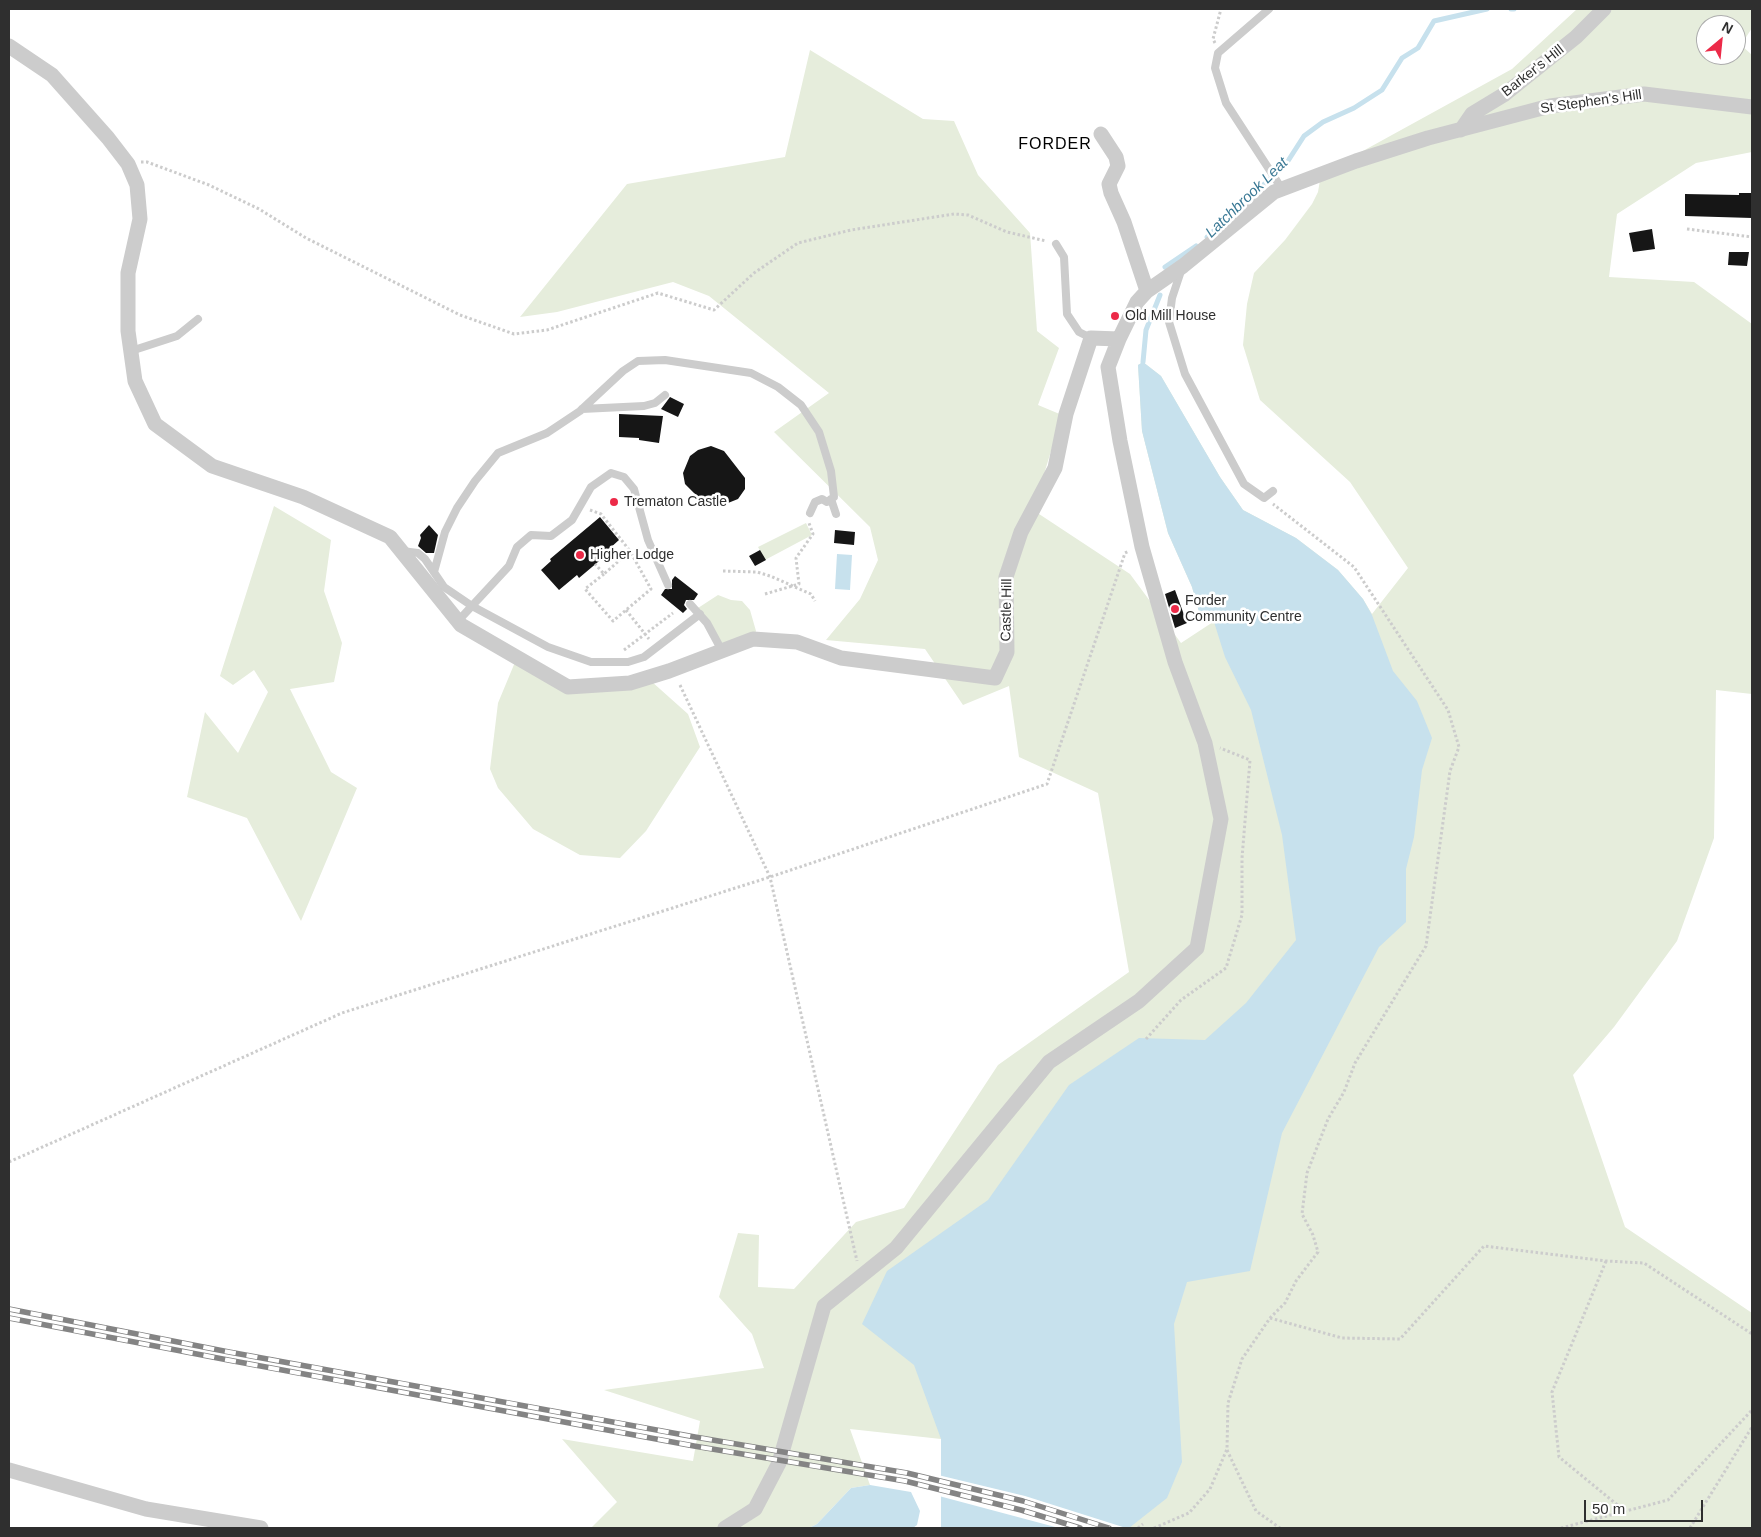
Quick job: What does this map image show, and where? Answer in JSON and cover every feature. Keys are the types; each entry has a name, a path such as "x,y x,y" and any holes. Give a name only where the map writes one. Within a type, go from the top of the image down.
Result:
{"street":[{"name":"Barker's Hill","path":"1461,130 1472,114 1505,94 1576,37 1604,9"},
{"path":"9,46 52,75 108,138 128,164 137,185 140,219 128,273 128,331 135,381 155,424 212,466 303,498 390,537 458,621"},
{"name":"St Stephen's Hill","path":"725,1528 755,1509 779,1463 824,1306 896,1248 1049,1062 1139,1001 1197,948 1221,819 1205,743 1175,662 1142,547 1120,441 1108,367 1118,339 1137,302 1147,291 1183,266 1274,192 1279,184 1428,138 1550,106 1644,94 1752,107"},
{"path":"1101,134 1116,157 1118,166 1109,184 1147,291"},
{"path":"1091,338 1118,339"},
{"name":"Castle Hill","path":"458,621 568,687 630,682 670,670 753,639 797,642 841,658 995,678 1006,652 1006,577 1021,532 1056,468 1066,414 1091,338"},
{"path":"9,1470 146,1509 261,1528"}],"lane":[{"path":"1269,9 1218,52 1215,68 1226,103 1269,172 1279,184"},
{"path":"1056,244 1064,257 1067,314 1079,332 1091,338"},
{"path":"1183,266 1172,298 1169,322 1179,359 1244,484 1264,498 1273,491"},
{"path":"131,351 177,336 198,319"},
{"path":"434,572 445,532 457,508 475,481 498,453 547,433 582,409 623,371 638,361 665,360 751,373 778,387 801,405 819,432 830,471 834,497 827,502 822,499 815,502 810,513"},
{"path":"582,409 644,406 655,403 665,395"},
{"path":"458,621 509,566 517,547 532,535 551,536 572,520 591,487 601,478 611,473 624,478 634,489 648,540 668,585"},
{"path":"831,499 836,514"},
{"path":"402,551 418,553 425,559 454,596 548,647 591,662 608,664 628,662 644,656 700,614"},
{"path":"690,604 700,614 721,650"}],"path":[{"path":"1218,52 1213,39 1221,9"},
{"path":"128,164 147,162 209,185 259,209 306,238 460,315 514,334 547,330 658,293 714,310 754,273 798,243 870,227 954,214 968,215 1007,232 1056,244"},
{"path":"1687,229 1752,236"},
{"path":"1154,1528 1189,1513 1210,1489 1227,1449 1228,1403 1242,1359 1270,1318 1285,1303 1296,1280 1318,1252 1313,1235 1302,1214 1307,1173 1328,1119 1344,1092 1355,1063 1426,946 1450,772 1459,747 1448,710 1354,568 1314,534 1264,498"},
{"path":"579,507 600,514 630,551 651,590 613,621 585,589 630,551"},
{"path":"765,594 799,584 796,558 813,534 808,519 810,513"},
{"path":"9,1162 342,1013 770,876 1047,784 1125,553 1142,547"},
{"path":"595,564 604,574"},
{"path":"723,572 757,572 786,581 792,586 811,594 815,601"},
{"path":"626,610 656,648"},
{"path":"608,664 673,612"},
{"path":"680,685 770,876 860,1276"},
{"path":"1146,1038 1182,1000 1226,968 1242,915 1242,858 1250,760 1205,743"},
{"path":"1270,1318 1342,1338 1400,1339 1484,1246 1606,1261 1644,1263 1752,1334"},
{"path":"1606,1261 1552,1392 1559,1458 1626,1512"},
{"path":"1562,1528 1668,1500 1752,1410"},
{"path":"1690,1528 1752,1427"},
{"path":"1227,1449 1256,1511 1280,1528"},
{"path":"1138,1528 1143,1524"}],"green space":[{"path":"1577,9 1752,9 1752,28 1746,37 1746,15 1696,15 1696,65 1746,65 1746,50 1752,55 1752,152 1696,163 1617,214 1609,277 1694,282 1752,324 1752,694 1716,690 1714,838 1677,941 1614,1027 1573,1075 1625,1227 1752,1313 1752,1528 941,1528 941,1439 850,1429 870,1485 851,1488 817,1524 809,1528 591,1528 617,1502 562,1439 693,1461 700,1421 604,1390 764,1368 752,1334 719,1297 738,1233 759,1235 758,1287 794,1289 856,1222 904,1208 998,1065 1129,972 1098,793 1019,757 1009,686 963,705 925,649 826,640 860,599 878,560 870,527 774,432 829,393 709,296 673,282 557,312 520,317 627,184 785,157 810,50 923,119 954,121 978,175 1030,233 1037,331 1059,348 1038,405 1062,415 1033,510 1130,574 1181,643 1213,622 1201,619 1192,587 1168,533 1142,431 1138,365 1143,362 1161,376 1220,477 1243,510 1296,538 1338,570 1363,599 1372,614 1408,568 1350,482 1260,400 1243,345 1247,304 1254,273 1285,240 1312,204 1318,192 1321,174 1512,69"},
{"path":"274,506 331,540 324,591 342,643 334,682 290,689 331,772 357,788 301,921 247,818 187,797 205,712 238,753 268,692 254,670 233,685 220,676"},
{"path":"806,523 812,535 765,560 758,547"},
{"path":"718,595 731,600 742,601 750,610 756,631 754,636 724,646 698,608"},
{"path":"518,655 569,682 651,681 688,714 700,747 646,831 620,858 580,855 533,829 498,788 490,769 498,703"}],"water":[{"path":"1143,362 1161,376 1220,477 1243,510 1296,538 1338,570 1363,599 1372,615 1393,671 1417,701 1432,738 1422,770 1414,837 1406,869 1406,922 1379,947 1282,1133 1250,1271 1187,1282 1174,1324 1182,1462 1167,1498 1129,1528 941,1528 941,1439 914,1365 862,1324 887,1271 988,1200 1069,1085 1139,1038 1205,1040 1246,1003 1296,940 1282,835 1251,710 1225,657 1214,622 1201,619 1192,587 1168,533 1142,431 1138,365"},
{"path":"837,554 852,555 850,590 835,589"},
{"path":"870,1485 911,1492 920,1511 917,1525 913,1528 809,1528 817,1524 851,1488"}],"pier":[{"path":"938,1475 1025,1496 1126,1528 1059,1528 939,1496"}],"building":[{"path":"1739,193 1752,193 1752,218 1685,216 1685,194 1739,195"},
{"path":"1652,229 1655,249 1633,252 1629,233"},
{"path":"1729,252 1749,252 1747,266 1728,265"},
{"path":"670,397 684,404 678,417 661,409"},
{"path":"619,414 663,416 659,443 639,440 639,438 619,437"},
{"name":"Trematon Castle","path":"711,446 724,451 745,478 745,489 738,499 721,505 698,497 685,484 683,473 690,456 698,450"},
{"name":"Higher Lodge","path":"600,517 619,540 609,549 611,551 579,578 577,575 559,590 541,570 551,561 550,559"},
{"path":"429,525 438,535 434,553 426,553 418,546 421,538 420,535"},
{"path":"835,530 855,532 854,545 834,543"},
{"path":"760,550 766,560 755,566 749,556"},
{"path":"675,576 698,594 694,600 686,600 684,605 687,609 683,613 661,595 665,589 672,589 672,580"},
{"name":"Forder Community Centre","path":"1175,590 1187,623 1175,628 1165,594"}],"waterway":[{"name":"Latchbrook Leat","path":"1207,237 1286,164 1304,136 1323,122 1354,108 1382,90 1402,58 1418,48 1434,21 1487,9"},
{"name":"Latchbrook Leat","path":"1165,267 1196,246"},
{"name":"Latchbrook Leat","path":"1143,362 1146,330 1160,295"}],"railway":[{"path":"9,1309 229,1352 695,1437 907,1473 1023,1501 1109,1528"},
{"path":"9,1318 694,1446 905,1481 1021,1510 1080,1528"}],"place":[{"name":"Old Mill House","path":"1115,316"},
{"name":"Trematon Castle","path":"614,502"},
{"name":"Higher Lodge","path":"580,555"},
{"name":"Forder Community Centre","path":"1175,609"}],"district":[{"name":"FORDER","path":"1055,145"}]}
